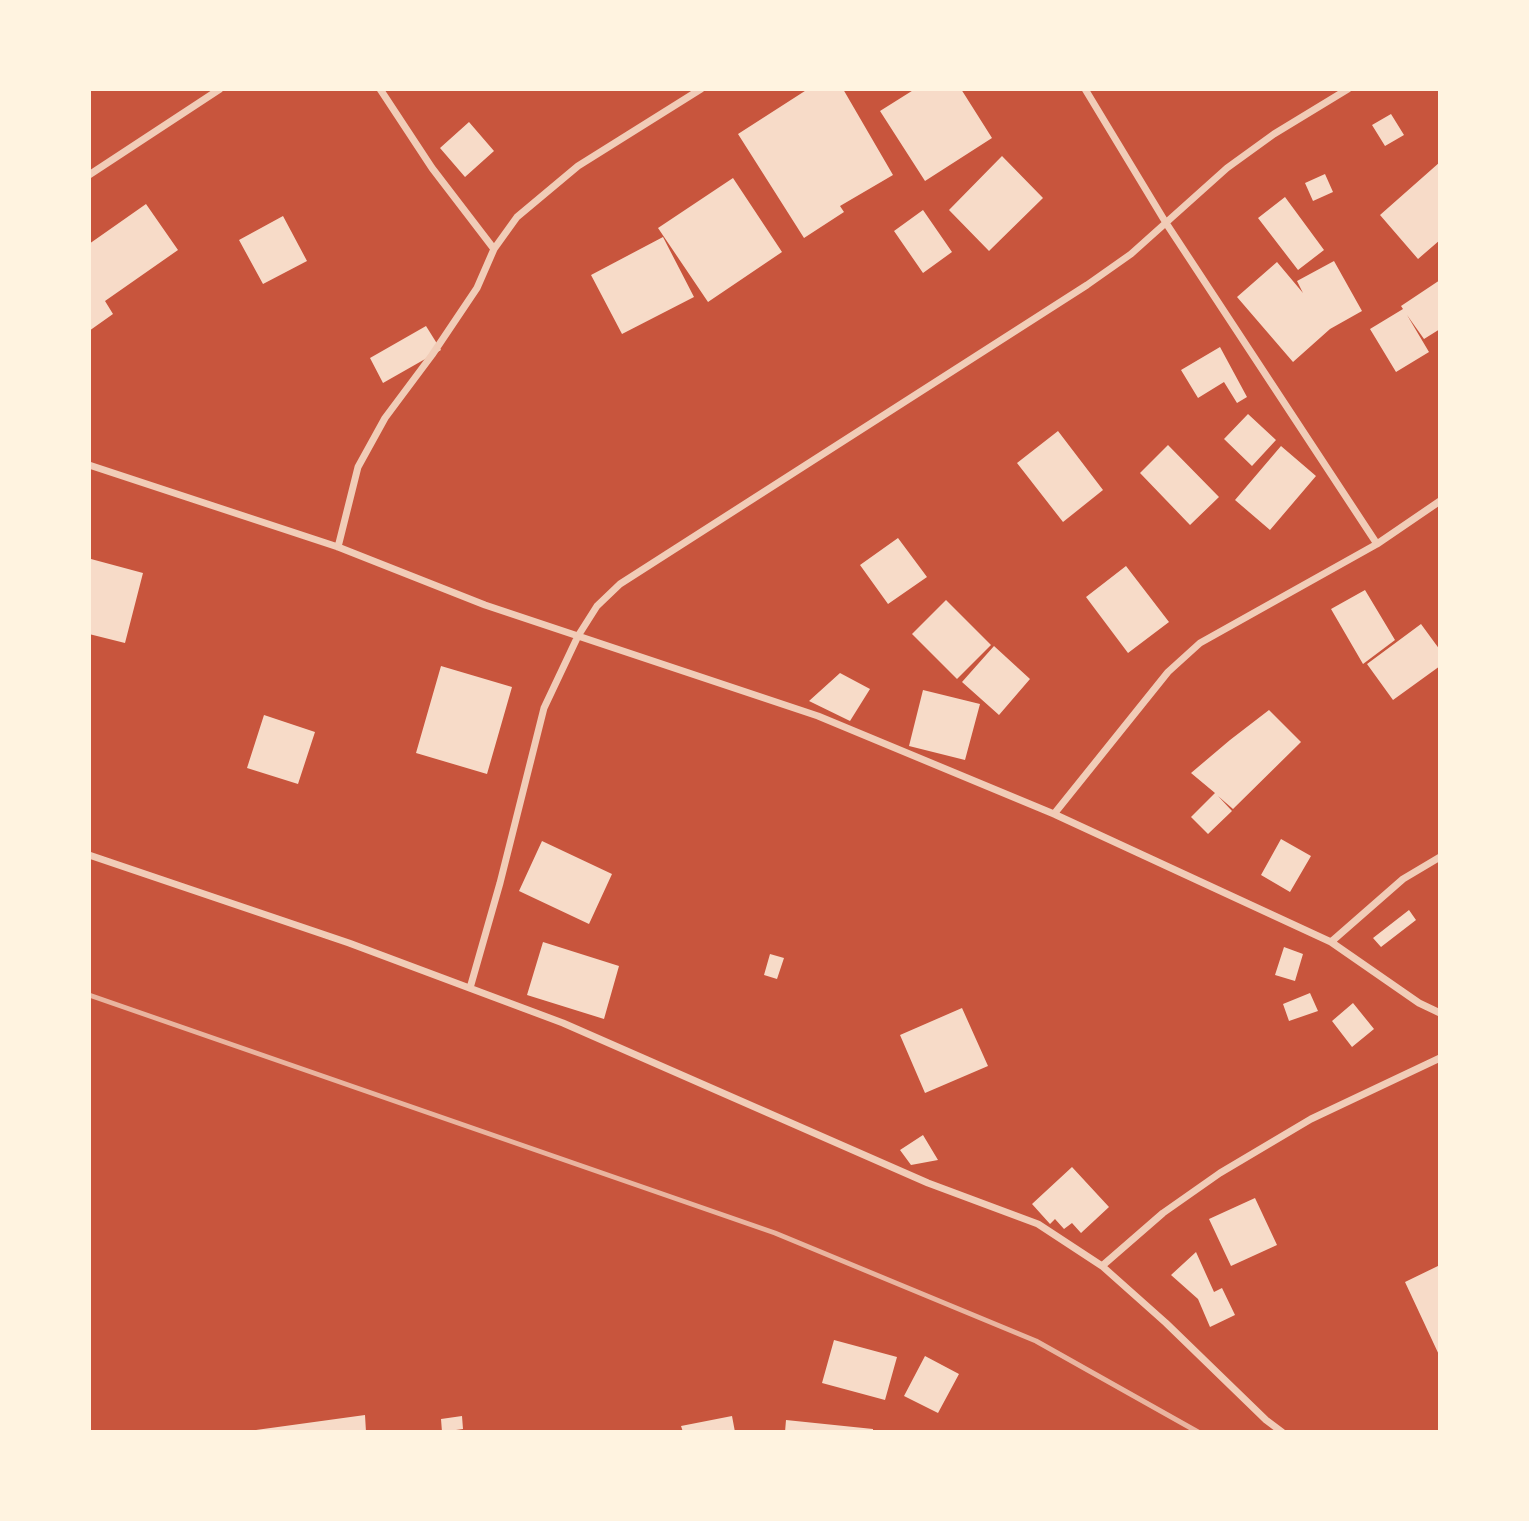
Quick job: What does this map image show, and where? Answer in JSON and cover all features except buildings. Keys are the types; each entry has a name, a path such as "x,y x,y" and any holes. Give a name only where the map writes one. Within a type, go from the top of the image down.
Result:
{"street":[{"path":"89,175 220,89"},
{"path":"380,89 432,168 494,249"},
{"path":"338,547 358,467 385,418 477,288 494,249 517,217 578,166 701,89"},
{"path":"1085,89 1166,223 1377,544"},
{"path":"470,988 500,883 544,708 578,636 597,606 620,584 1087,285 1131,254 1237,161 1348,89"},
{"path":"89,465 221,506 338,547 485,606 818,716 1054,814 1331,943 1419,1003 1440,1013"},
{"path":"1054,814 1168,672 1199,643 1377,544 1440,501"},
{"path":"89,855 349,943 563,1023 928,1183 1038,1224 1102,1266 1166,1322 1266,1420 1282,1432"},
{"path":"1331,943 1403,879 1440,857"},
{"path":"1102,1266 1163,1213 1220,1173 1311,1119 1440,1058"}],"railway":[{"path":"89,995 775,1233 1036,1341 1198,1432"}]}
